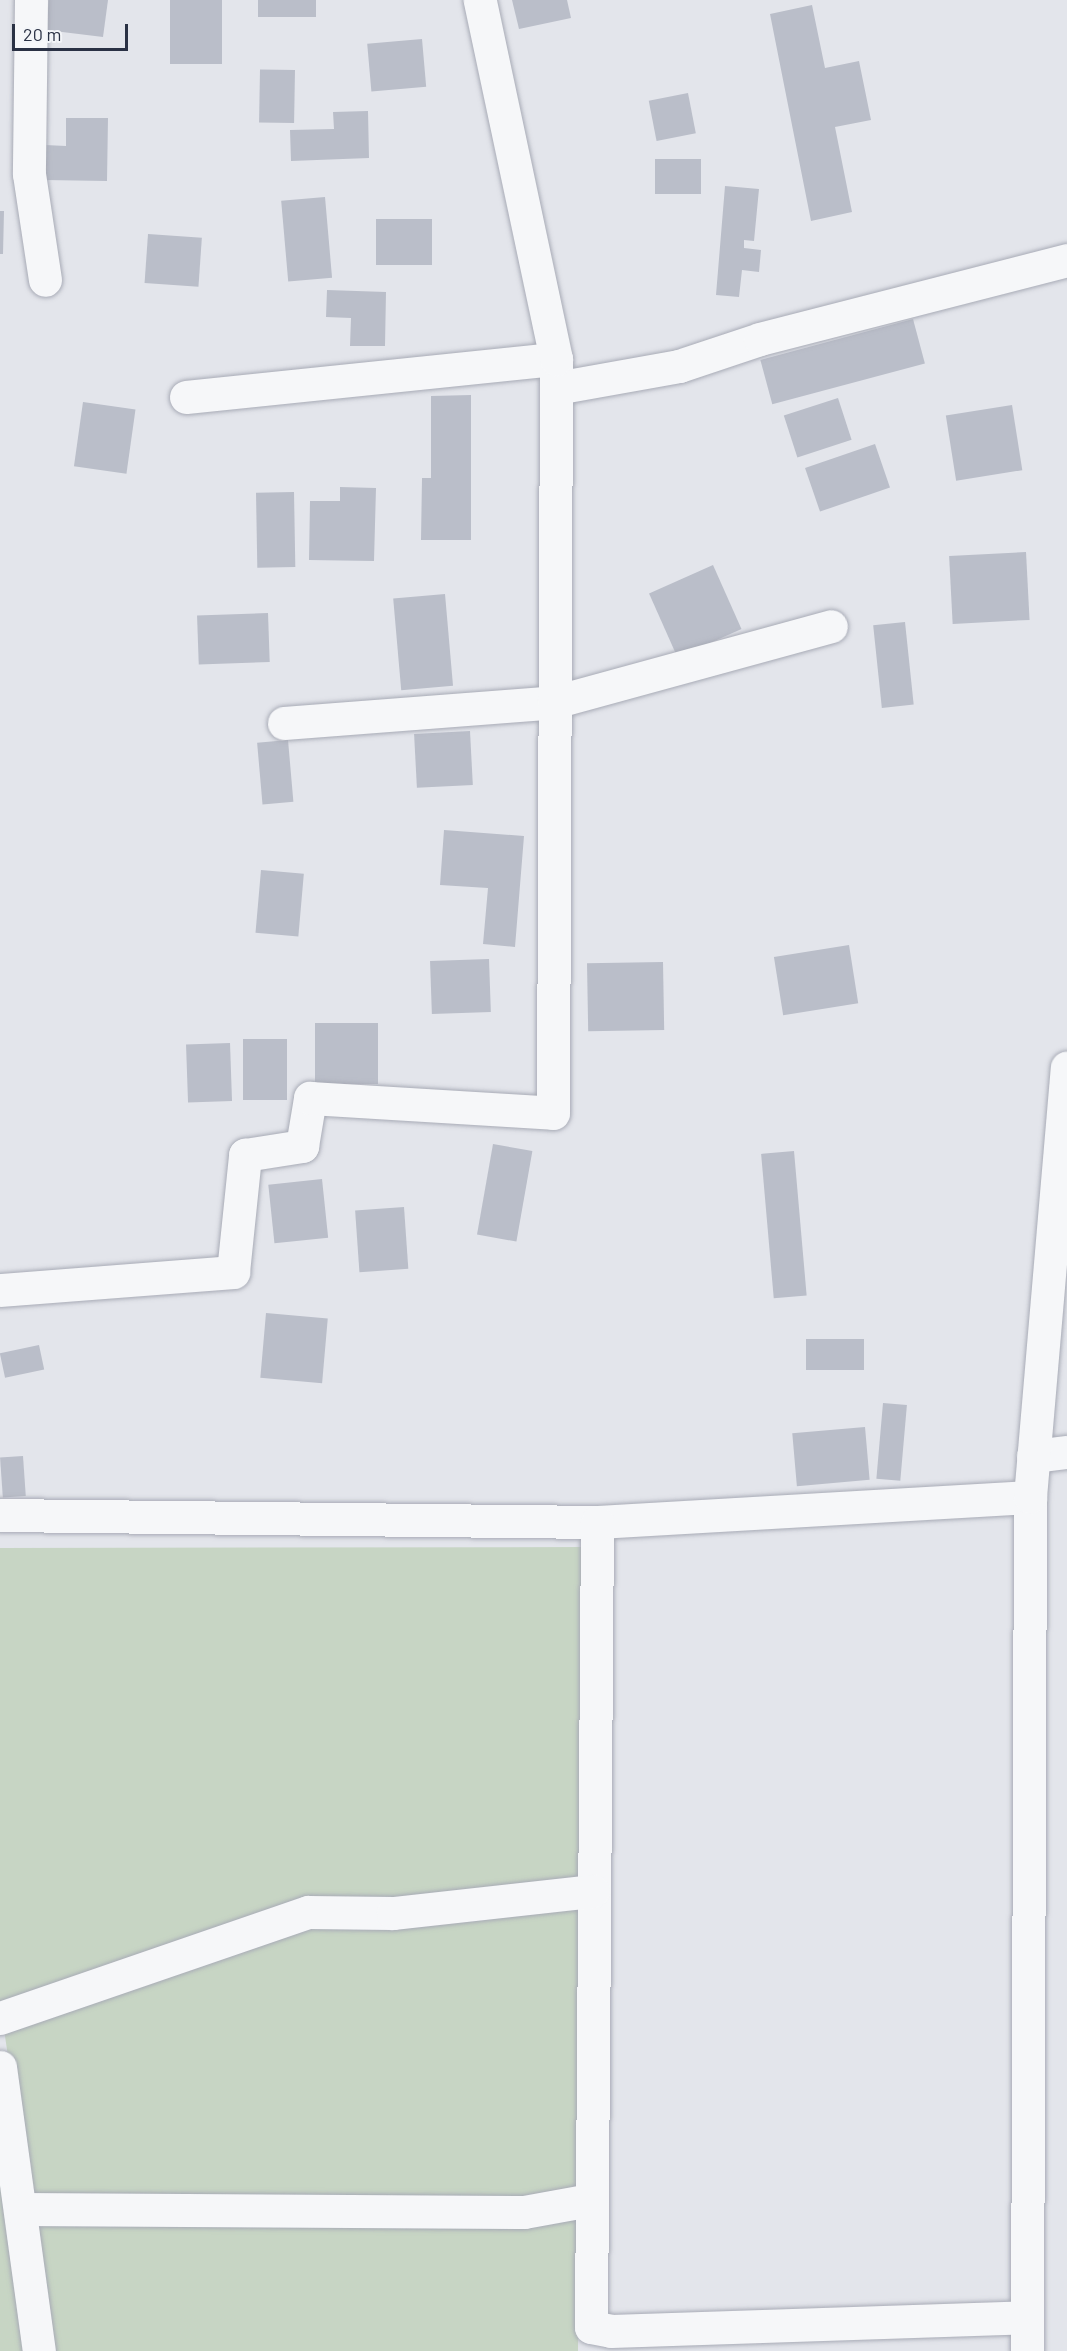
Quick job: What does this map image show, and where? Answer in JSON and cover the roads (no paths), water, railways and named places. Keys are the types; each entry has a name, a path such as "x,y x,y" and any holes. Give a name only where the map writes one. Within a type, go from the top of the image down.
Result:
{"street":[{"path":"31,0 29,174 45,280"},
{"path":"0,1290 233,1272 245,1155 302,1146 310,1098 553,1113 556,374 480,0"},
{"path":"186,397 679,366 760,339 1067,260"},
{"path":"285,723 554,702 831,626"},
{"path":"1027,2351 1030,1497 1067,1068"},
{"path":"1033,1456 1067,1452"},
{"path":"0,1515 597,1522 1030,1497"},
{"path":"597,1522 590,2200 591,2339 611,2331 1027,2317"},
{"path":"0,2018 308,1912 393,1913 593,1891"},
{"path":"0,2067 39,2351"},
{"path":"20,2209 524,2212 590,2200"}]}
